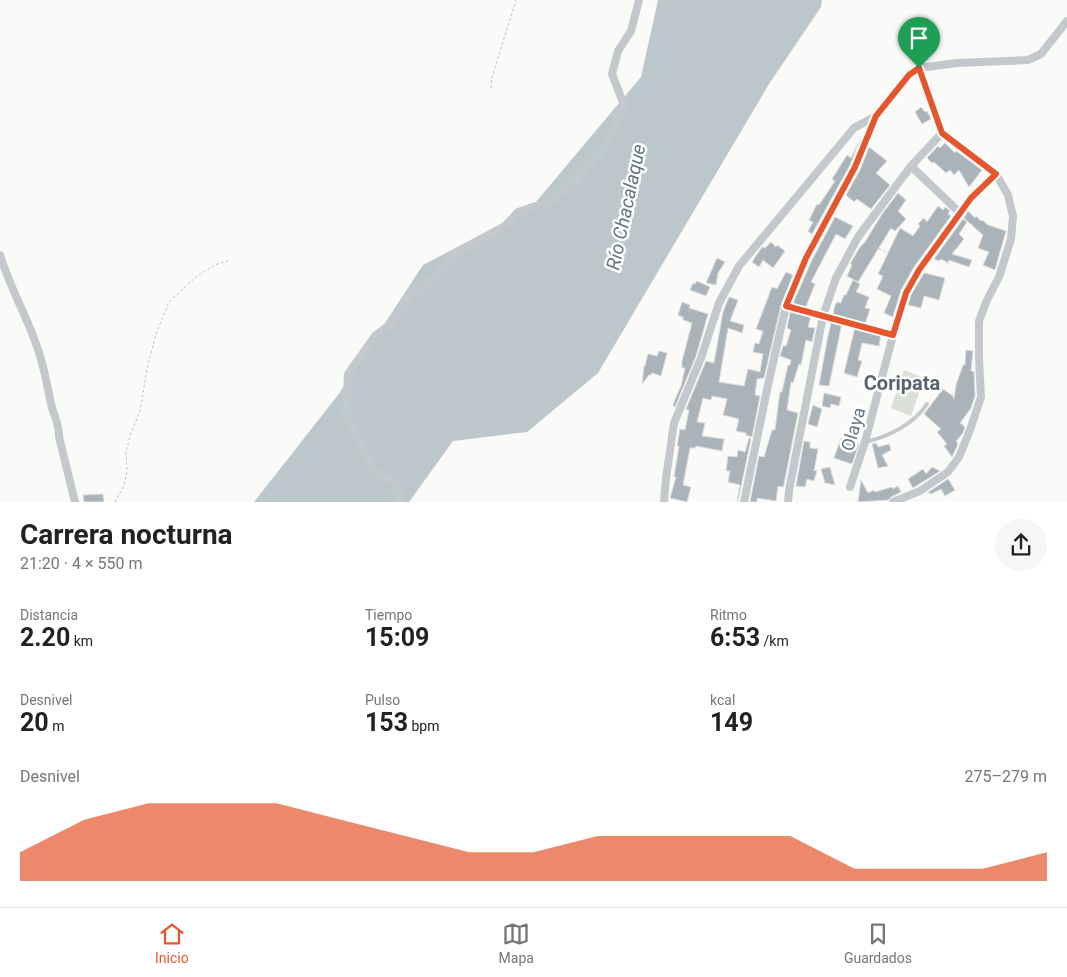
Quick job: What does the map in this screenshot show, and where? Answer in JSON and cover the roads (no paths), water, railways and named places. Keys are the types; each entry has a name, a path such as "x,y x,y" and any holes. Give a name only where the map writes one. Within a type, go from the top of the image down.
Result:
{"street":[{"path":"398,502 399,495 395,485 374,469 346,413 348,374 375,336 392,323 407,300 457,252 505,226 518,212 554,200 602,153 624,105 612,74 618,51 631,31 639,0"},
{"path":"744,502 786,306 806,258 855,167 876,116 909,75 919,68 957,62 1028,60 1041,54 1067,21"},
{"path":"893,502 920,491 948,472 959,457 981,397 979,322 999,277 1011,239 1013,216 1008,195 996,174 942,133 919,68"},
{"path":"664,502 674,423 701,358 719,303 745,259 854,128 876,116"},
{"path":"788,502 823,316 836,278 858,237 911,166 942,133"},
{"path":"911,166 960,213"},
{"name":"Olaya","path":"850,486 865,442 906,293 919,270 971,198 996,174"},
{"path":"0,255 7,279 28,323 41,358 54,419 60,428 59,437 75,502"}],"lane":[{"path":"865,442 881,439 916,418 927,404"}],"water":[{"name":"Río Chacalaque","path":"658,0 822,0 821,7 769,84 598,373 527,432 453,441 409,502 254,502 338,395 423,265 530,209 641,77"}],"district":[{"name":"Coripata","path":"902,383"}]}
